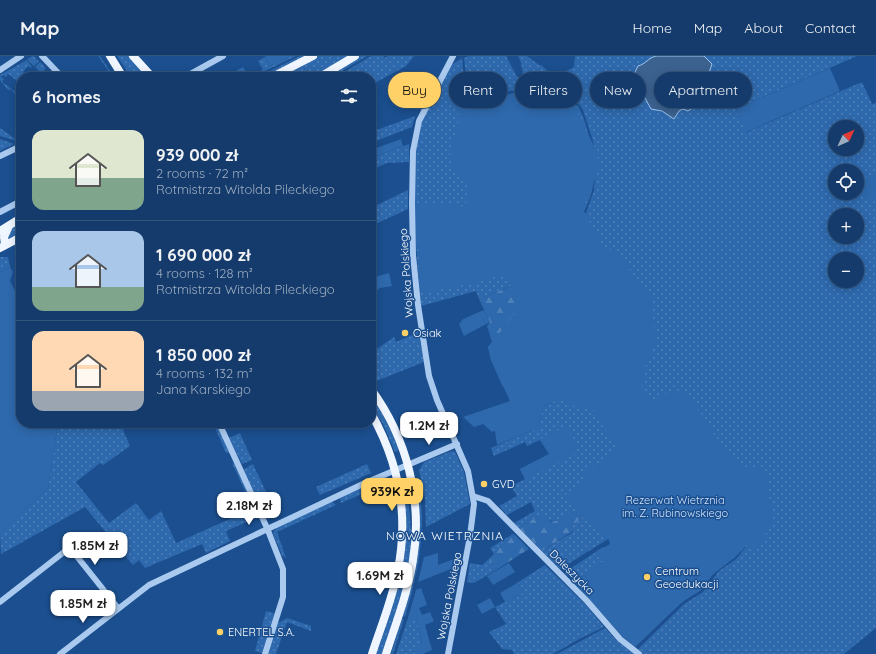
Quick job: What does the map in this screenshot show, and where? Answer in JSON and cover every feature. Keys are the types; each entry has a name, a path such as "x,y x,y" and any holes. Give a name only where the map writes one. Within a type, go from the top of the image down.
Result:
{"main road":[{"path":"110,56 120,72"},
{"path":"133,56 147,72"},
{"path":"282,72 313,56"},
{"path":"328,72 355,56"},
{"path":"0,230 16,221"},
{"path":"2,247 4,237 11,224"},
{"path":"2,247 16,240"},
{"path":"376,398 394,429 408,464 415,508 413,560 409,581 386,654"},
{"path":"372,654 393,588 401,554 402,513 399,483 395,469 387,444 376,423"}],"street":[{"path":"0,70 21,56"},
{"path":"42,56 57,72"},
{"path":"194,72 223,56"},
{"name":"Wojska Polskiego","path":"448,654 470,536 474,504 468,471 437,400 428,369 418,312 412,228 413,151 415,135 422,113 453,56"},
{"path":"0,156 16,148"},
{"path":"0,212 16,204"},
{"path":"221,428 267,528 282,565 284,586 282,603 265,654"},
{"path":"60,654 149,584 395,469 456,444"},
{"name":"Daleszycka","path":"473,496 485,499 491,504 588,601 620,639 639,654"},
{"path":"474,504 486,502 491,504"},
{"path":"0,602 68,550 75,554 118,608"}],"green space":[{"path":"33,56 39,61 34,66 27,59"},
{"path":"98,56 100,56 111,72 107,72 108,70"},
{"path":"117,56 130,56 144,72 128,72"},
{"path":"265,56 291,56 270,66"},
{"path":"291,56 296,56 263,72 259,72 263,70 258,61 265,57 270,66"},
{"path":"300,56 307,56 273,72 268,72"},
{"path":"319,56 349,56 322,72 290,72"},
{"path":"361,56 367,56 340,72 334,72"},
{"path":"371,56 383,56 385,58 388,56 414,56 406,66 395,72 388,72 388,76 376,82 376,72 344,72"},
{"path":"469,56 506,56 515,73 515,91 507,92 507,72 466,72 464,58"},
{"path":"518,56 527,56 549,72 523,72"},
{"path":"575,56 656,56 634,72 590,72 590,108 646,108 646,99 654,108 660,111 669,112 682,110 688,111 691,108 738,108 736,109 747,132 862,82 872,104 876,103 876,628 844,654 643,654 637,650 684,604 703,592 719,571 736,559 749,543 734,558 718,568 701,590 682,602 635,647 622,636 579,587 597,592 613,536 560,569 542,551 573,532 571,526 583,517 574,511 557,521 538,516 519,528 514,523 535,511 531,502 507,515 499,506 517,496 511,486 525,479 520,469 549,454 540,440 527,446 525,442 494,456 491,448 538,428 543,407 558,399 503,387 491,360 488,347 505,327 516,284 479,299 476,291 421,306 415,233 415,151 422,120 428,108 441,108 441,83 450,66 462,58 463,72 449,72 449,108 507,108 507,95 515,92 515,108 579,108 589,136 594,171 594,182 584,212 586,213 594,190 596,161 593,141 582,108 582,72 564,72 574,67"},
{"path":"704,56 857,56 752,102 752,72 709,72 712,64"},
{"path":"27,60 32,67 31,68 28,66 23,72 16,72 16,80 8,74 6,77 3,75 1,77 4,79 2,82 16,92 16,95 11,89 8,90 0,80 0,75"},
{"path":"40,62 46,68 43,72 41,72 35,67"},
{"path":"243,67 246,72 238,72 237,70"},
{"path":"830,68 840,91 746,132 736,109 752,108 752,102"},
{"name":"Rezerwat Wietrznia im. Z. Rubinowskiego","path":"515,93 515,108 575,108 593,144 600,165 583,210 603,246 619,255 651,298 656,341 646,365 642,387 651,403 650,405 667,393 681,390 699,411 725,452 740,466 765,468 773,522 759,545 757,547 745,545 734,558 711,576 701,590 682,602 635,647 622,636 574,582 603,562 595,553 610,544 609,540 565,497 567,493 585,482 581,474 615,452 615,446 594,410 589,407 584,410 558,399 543,407 538,428 497,445 495,431 492,432 483,424 474,427 463,417 510,401 491,360 488,347 514,315 520,304 517,292 506,274 475,283 422,293 415,209 433,203 465,207 469,188 451,164 450,151 458,126 457,108 507,108 507,95"},
{"path":"415,116 412,127 376,141 376,130"},
{"path":"0,128 16,140 0,136"},
{"path":"0,139 14,144 0,151"},
{"path":"401,139 403,146 376,156 376,148"},
{"path":"409,144 409,162 387,163 376,168 376,156"},
{"path":"876,173 876,200 869,204 864,197 864,179"},
{"path":"408,190 408,209 376,224 376,206"},
{"path":"16,226 16,237 6,242 12,228"},
{"path":"0,257 8,257 10,267 0,272"},
{"path":"10,267 13,272 10,281 16,293 16,428 57,428 48,488 0,533 0,272"},
{"path":"389,273 392,286 380,288 376,291 376,277"},
{"path":"527,280 518,307 505,327 492,342 487,326 490,322 479,299"},
{"path":"484,310 490,322 464,336 459,324 463,319"},
{"path":"416,331 418,331 424,362 376,381 376,350 394,337 396,342 416,333"},
{"path":"376,402 400,450 395,452 383,424 376,414"},
{"path":"567,426 578,452 525,479 520,469 549,454 540,439"},
{"path":"57,428 122,428 130,446 103,465 100,463 76,482 109,523 136,503 149,520 161,511 176,543 252,509 258,517 226,531 230,541 206,553 202,544 145,568 139,560 133,565 85,507 1,554 0,533 48,488"},
{"path":"215,428 218,428 230,453 226,453"},
{"path":"240,433 252,460 242,464 229,438"},
{"path":"452,451 455,452 464,472 470,504 426,527 425,499 419,470 424,462"},
{"path":"232,463 234,464 249,494 245,491"},
{"path":"253,464 268,496 260,499 256,498 243,470"},
{"path":"367,464 371,473 320,495 316,487"},
{"path":"385,476 392,482 394,512 390,484 387,483 341,503 340,499 342,497"},
{"path":"416,480 418,480 421,498 422,532 418,566 405,617 403,616 416,566 420,532 419,498"},
{"path":"407,482 412,543 407,578 383,654 375,654 395,591 401,483"},
{"path":"270,500 277,515 268,519 266,518 261,506"},
{"path":"331,501 336,505 277,532 286,558 282,555 273,533 278,525"},
{"path":"574,511 583,517 571,526 573,531 542,551 519,528 538,516 546,517 551,522 559,520"},
{"path":"513,534 515,535 494,554 490,548"},
{"path":"515,535 529,549 496,570 489,559"},
{"path":"603,547 606,548 607,559 576,581 564,573"},
{"path":"438,553 438,565 462,556 461,565 418,582 424,557"},
{"path":"489,559 496,570 474,583 467,582 470,563 482,565"},
{"path":"509,563 515,572 493,585 487,576"},
{"path":"545,565 586,605 604,627 553,654 514,654 512,650 502,649 489,632 506,624 495,607 523,593 517,583"},
{"path":"517,583 523,593 505,602 500,593"},
{"path":"421,588 427,605 419,608 422,615 430,612 434,621 425,625 432,650 423,654 415,654 413,648 422,643 416,618 407,621 416,590"},
{"path":"490,598 495,607 482,614 477,605"},
{"path":"266,611 274,613 274,615 262,653 255,651"},
{"path":"416,617 422,644 414,648 415,654 396,654 407,621"},
{"path":"287,618 311,626 311,631 287,622 276,654 267,654 278,623"},
{"path":"402,619 404,619 393,654 391,654"},
{"path":"605,628 617,641 637,654 557,654"}],"shaded area":[{"path":"656,56 704,56 712,64 709,72 654,72 654,108 692,108 688,111 683,109 679,111 674,119 662,111 651,109 646,100 646,72 635,72 638,66"}],"place":[{"name":"Osiak","path":"405,333"},
{"name":"GVD","path":"484,484"},
{"name":"Centrum Geoedukacji","path":"647,577"},
{"name":"ENERTEL S.A.","path":"220,632"}],"district":[{"name":"NOWA WIETRZNIA","path":"445,535"}]}
